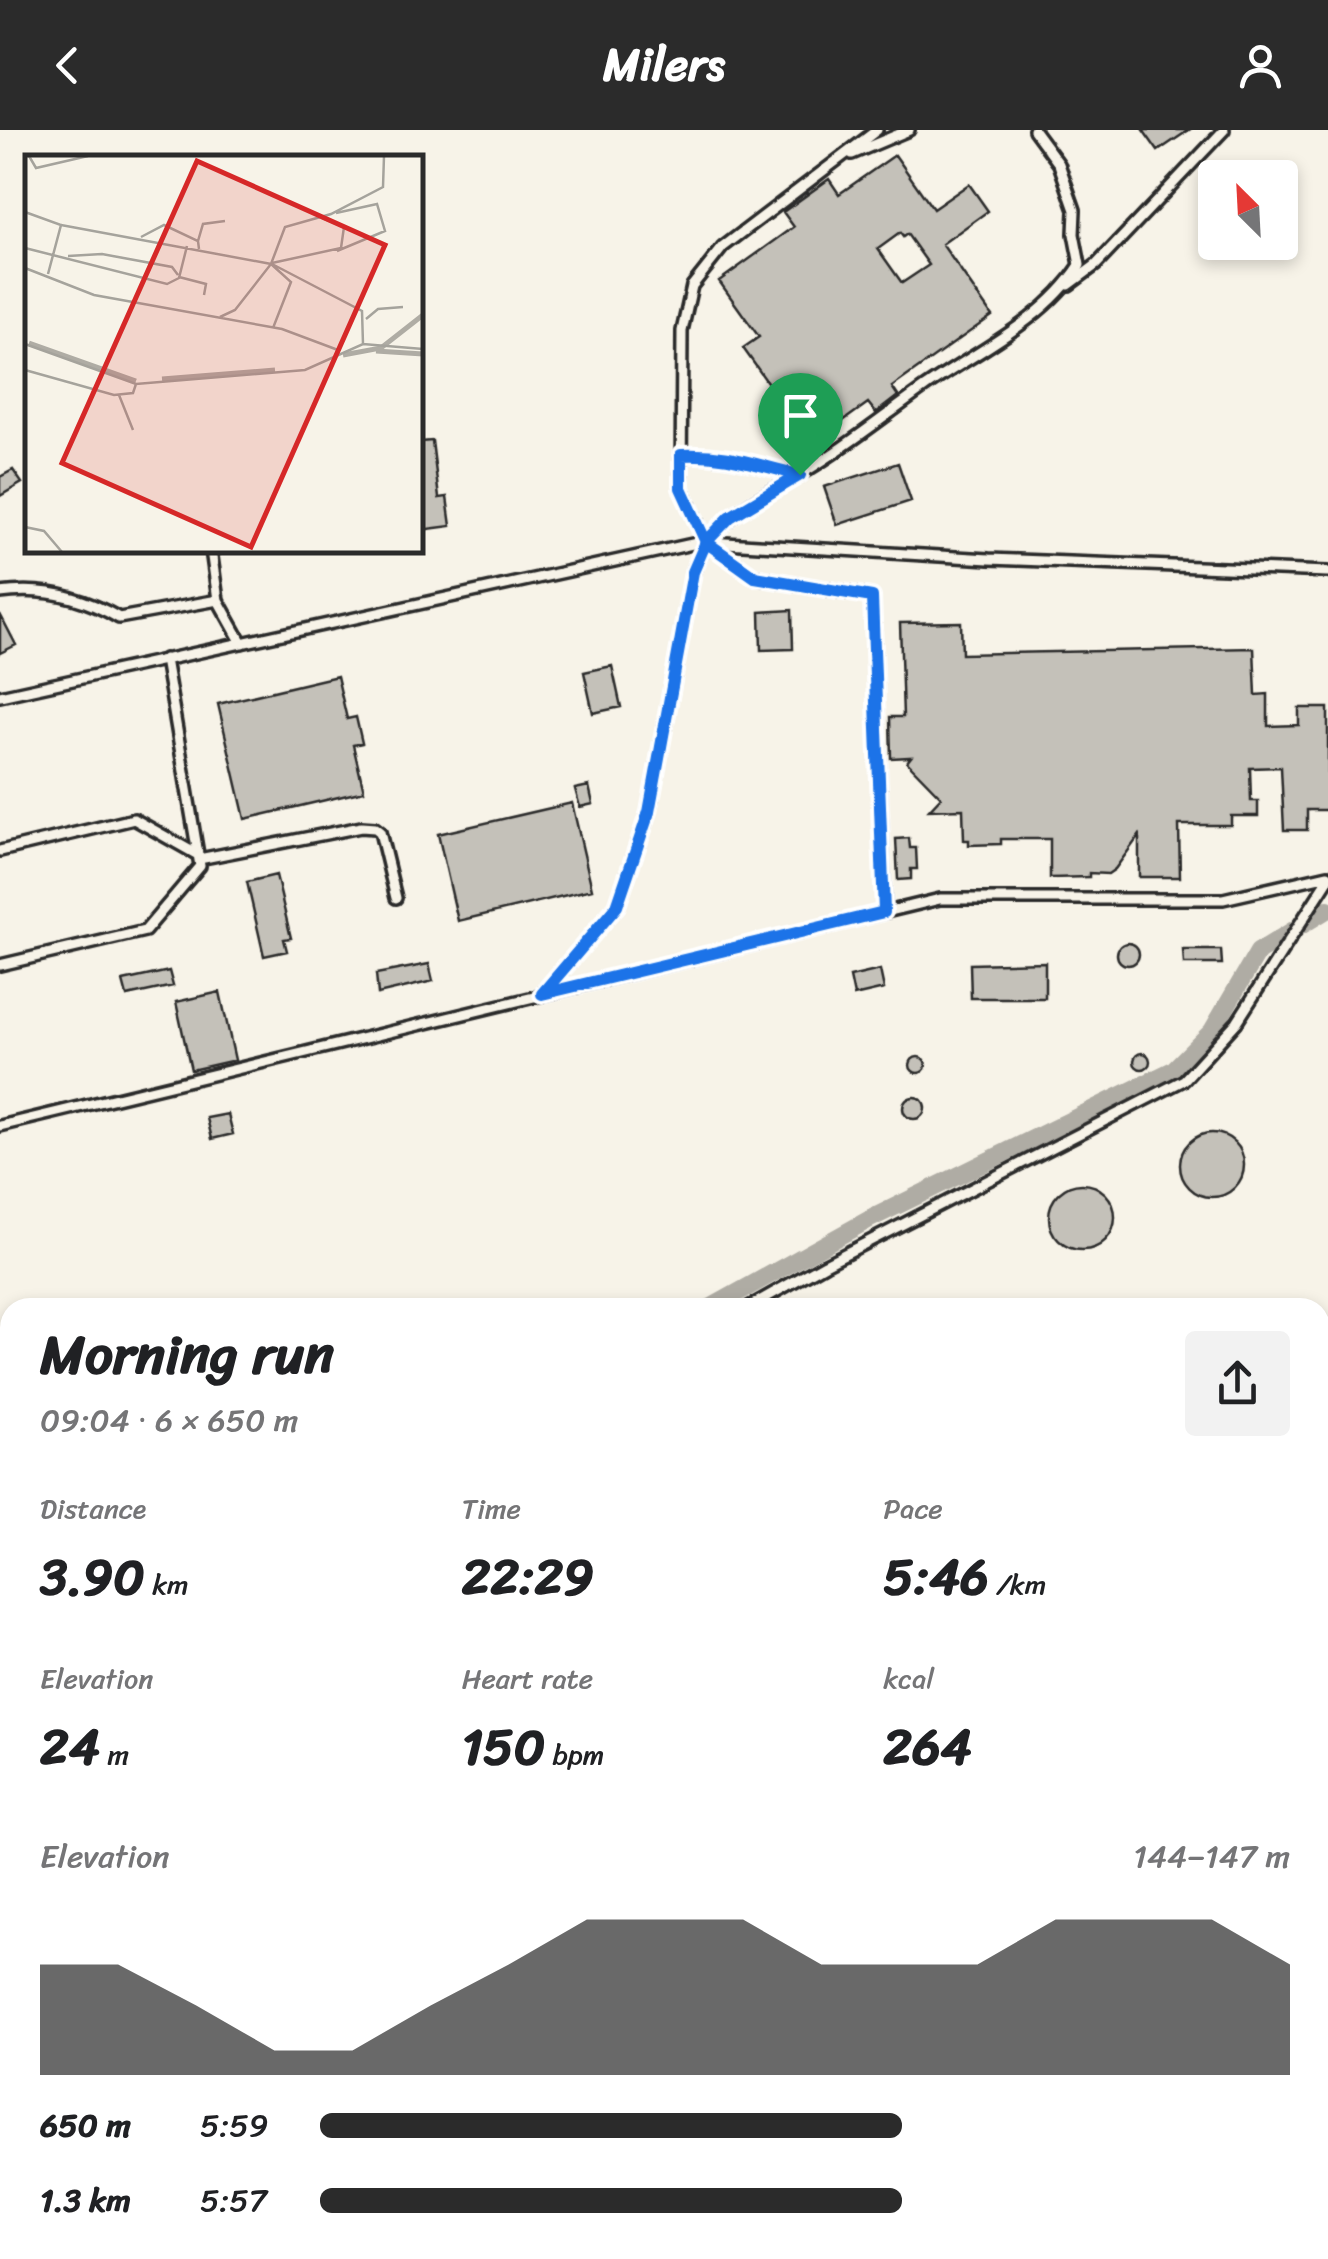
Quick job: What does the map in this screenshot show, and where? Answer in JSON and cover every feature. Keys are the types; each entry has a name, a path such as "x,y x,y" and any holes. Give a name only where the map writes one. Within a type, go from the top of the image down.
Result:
{"lane":[{"path":"877,130 722,247 692,286 682,331 681,488 706,542 755,577 872,597 884,912"},
{"path":"836,161 909,130"},
{"path":"1034,130 1058,164 1075,210 1074,234 1080,265 1063,290"},
{"path":"542,994 617,906 649,812 693,572 706,542 730,517 800,475 1018,326 1096,266 1224,130"},
{"path":"681,455 709,454 754,461 800,475"},
{"path":"0,696 706,542 1328,572"},
{"path":"211,552 218,600 242,643"},
{"path":"0,593 26,590 91,602 119,618 218,600"},
{"path":"0,965 145,932 200,866 165,659"},
{"path":"0,851 134,819 199,857 361,826 380,832 396,898"},
{"path":"0,1126 940,899 1223,899 1328,877"},
{"path":"765,1298 1184,1080 1236,1022 1328,877"}],"building":[{"path":"1143,130 1189,130 1158,151"},
{"path":"895,155 933,209 969,184 988,211 942,244 992,316 892,387 898,396 876,413 868,403 811,444 743,348 759,337 719,281 794,227 783,212 829,179 839,194","holes":["900,233 903,237 907,234 929,265 902,283 878,249"]},
{"path":"432,441 439,498 447,497 451,526 422,530 422,442"},
{"path":"898,463 911,501 837,525 824,487"},
{"path":"13,470 22,483 0,496 0,477"},
{"path":"792,610 793,649 761,650 760,612"},
{"path":"0,614 16,645 0,653"},
{"path":"961,622 962,654 1254,648 1256,695 1268,694 1268,726 1299,725 1299,708 1328,708 1328,810 1307,810 1307,830 1284,830 1281,767 1250,768 1251,801 1258,801 1258,816 1231,816 1231,825 1179,825 1180,877 1139,877 1139,836 1115,869 1108,874 1089,873 1089,877 1050,878 1050,839 1001,839 1001,844 969,845 969,840 964,840 963,809 929,810 941,797 907,762 911,757 891,758 890,717 903,717 900,623"},
{"path":"612,666 621,707 593,713 584,672"},
{"path":"337,676 347,719 356,717 362,743 353,745 364,791 245,819 218,704"},
{"path":"589,786 593,804 580,807 575,789"},
{"path":"572,803 592,889 458,921 438,834"},
{"path":"909,838 910,848 916,848 917,869 911,869 911,879 898,880 896,839"},
{"path":"276,875 291,938 284,939 287,951 264,956 247,882"},
{"path":"1128,943 1136,946 1136,962 1128,965 1120,962 1117,954 1120,946"},
{"path":"1183,950 1221,950 1222,964 1184,964"},
{"path":"1045,962 1045,998 971,998 970,964"},
{"path":"429,964 433,981 378,994 376,974"},
{"path":"880,970 884,989 854,996 850,977"},
{"path":"169,971 173,986 127,996 123,981"},
{"path":"220,992 235,1060 191,1070 176,1002"},
{"path":"1142,1053 1150,1061 1142,1069 1134,1061"},
{"path":"918,1057 926,1065 918,1073 910,1065"},
{"path":"914,1097 922,1100 922,1116 914,1119 906,1116 903,1108 906,1100"},
{"path":"228,1114 233,1134 212,1139 207,1118"},
{"path":"1212,1133 1235,1142 1244,1165 1235,1188 1212,1197 1189,1188 1180,1165 1189,1142"},
{"path":"1082,1184 1105,1194 1115,1217 1105,1240 1082,1250 1059,1240 1049,1217 1059,1194"}],"waterway":[{"path":"728,1298 870,1219 1173,1070 1212,1031 1258,952 1328,909"}],"route":[{"path":"800,475 730,517 706,542 755,577 872,597 884,912 542,994 617,906 649,812 693,572 706,542 681,488 681,455 709,454 754,461 800,475"}]}
